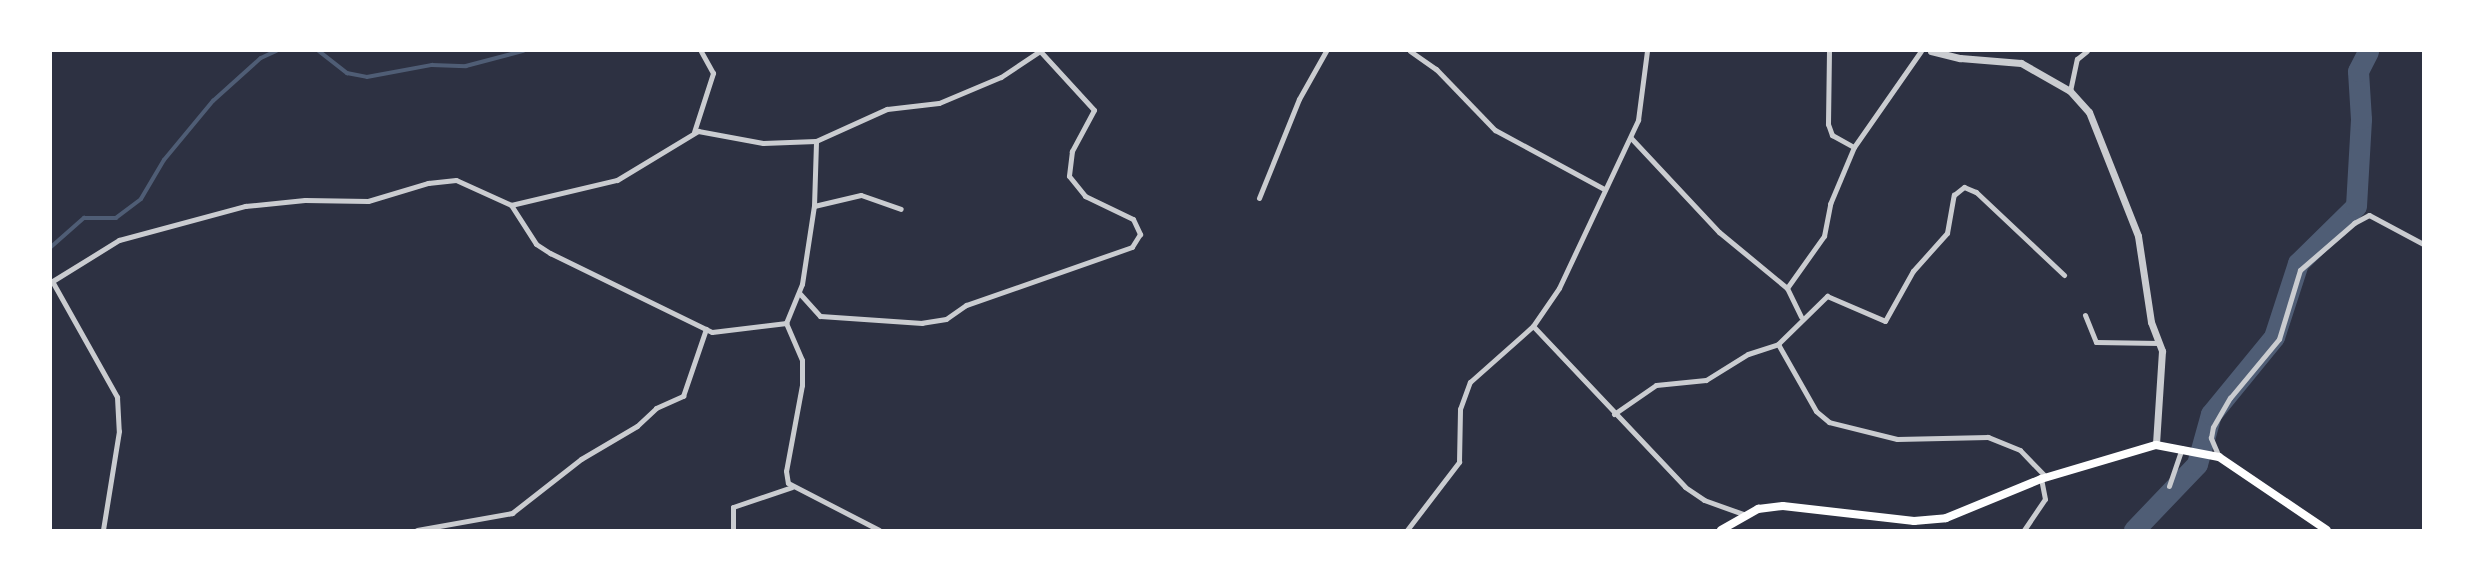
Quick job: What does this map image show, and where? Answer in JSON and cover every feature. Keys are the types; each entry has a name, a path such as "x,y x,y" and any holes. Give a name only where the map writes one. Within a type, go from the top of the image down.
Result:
{"main road":[{"path":"1721,530 1746,515 1783,506 1930,520 1972,510 2043,478 2156,445 2219,457 2327,530"}],"street":[{"path":"512,205 617,180 694,132 713,74 701,51"},
{"path":"694,132 762,143 816,141 887,109 939,103 1001,77 1041,51 1094,110 1072,151 1070,181 1085,196 1133,219 1140,234 1132,247 965,305 946,319 922,323 820,316 799,293"},
{"path":"1259,198 1299,99 1326,51"},
{"path":"1410,51 1436,69 1495,131 1604,189"},
{"path":"1407,530 1459,462 1460,409 1470,382 1533,326 1559,288 1604,189 1631,138 1643,100 1647,51"},
{"path":"1829,51 1828,124 1832,135 1854,147"},
{"path":"1787,288 1824,236 1830,204 1854,147 1921,51"},
{"path":"1931,51 1960,58 2021,63 2070,91 2095,125 2138,236 2151,323 2159,343 2162,386 2156,445"},
{"path":"2070,91 2077,59 2087,51"},
{"path":"1631,138 1719,232 1787,288 1801,317"},
{"path":"792,488 786,471 803,385 802,360 786,323 799,293 814,206 816,141"},
{"path":"103,530 119,431 117,397 52,282 119,240 256,204 368,201 448,180 473,185 512,205 543,248 706,329 718,332 786,323"},
{"path":"1615,414 1657,385 1706,380 1748,354 1778,344 1822,298 1833,295 1885,321 1913,271 1947,233 1954,195 1964,187 1976,192 2064,275"},
{"path":"814,206 861,195 901,209"},
{"path":"2219,457 2211,438 2213,427 2230,398 2279,339 2300,270 2354,223 2369,215 2423,244"},
{"path":"2085,315 2096,342 2159,343"},
{"path":"1533,326 1695,495 1746,515"},
{"path":"417,530 505,517 530,503 581,458 637,426 656,408 686,394 706,329"},
{"path":"1778,344 1815,411 1829,422 1897,439 1988,437 2020,450 2043,478 2045,499 2024,530"},
{"path":"2169,486 2182,448"},
{"path":"733,530 733,508 792,488 879,530"}],"waterway":[{"path":"51,247 84,218 116,218 141,199 164,160 213,101 261,58 276,51"},
{"path":"319,51 347,73 367,77 432,65 466,66 523,51"},
{"path":"2134,530 2197,464 2211,414 2274,337 2298,263 2356,206 2361,119 2358,71 2368,51"}]}
